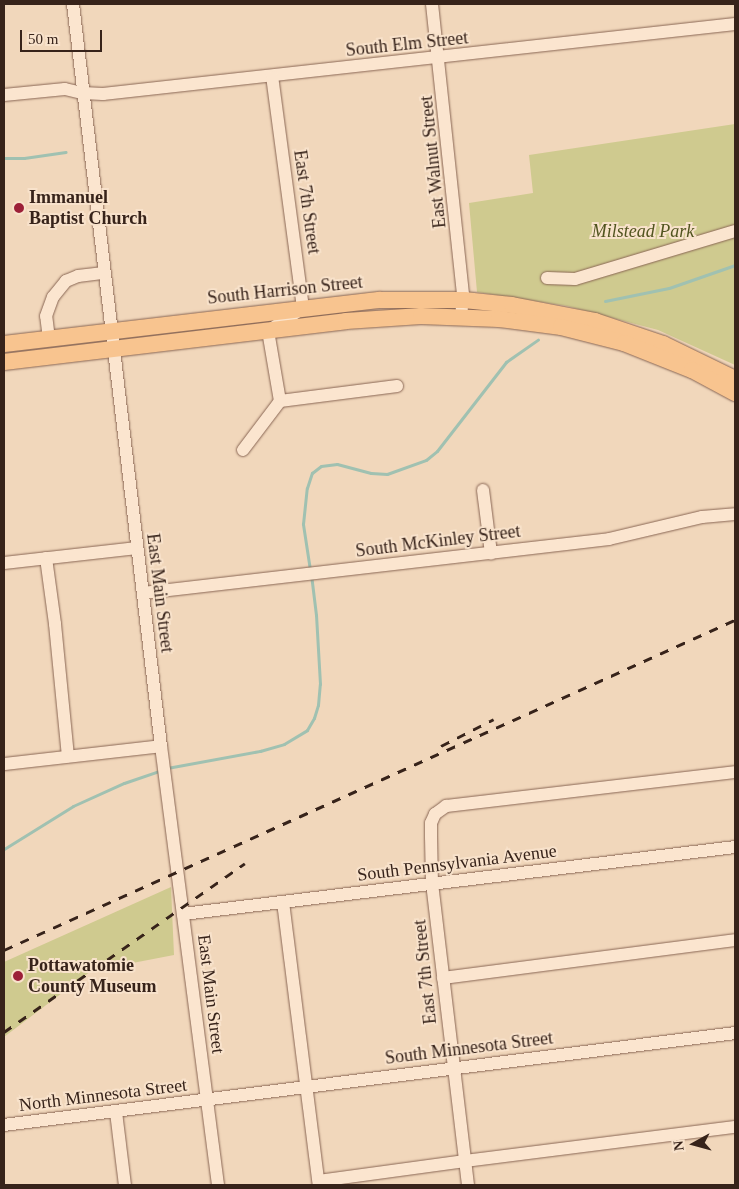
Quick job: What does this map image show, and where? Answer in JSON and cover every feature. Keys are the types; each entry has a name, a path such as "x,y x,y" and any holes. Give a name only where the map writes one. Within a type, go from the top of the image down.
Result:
{"main road":[{"name":"South Harrison Street","path":"4,344 380,300 464,300 512,305 595,321 663,344 735,379"},
{"path":"4,362 346,321 412,316 461,317 499,319 561,327 624,343 692,370 735,393"}],"street":[{"name":"East Main Street","path":"73,4 137,548 218,1185"},
{"name":"East Walnut Street","path":"432,4 464,300 461,317"},
{"name":"South Elm Street","path":"4,95 65,89 83,93 104,94 272,77 735,24"},
{"name":"East 7th Street","path":"272,77 303,308"},
{"path":"547,278 575,279 735,231"},
{"path":"49,338 46,316 53,297 66,281 78,276 104,273"},
{"path":"280,401 268,331 303,308"},
{"path":"243,450 280,401 397,386"},
{"path":"483,490 491,553"},
{"name":"South McKinley Street","path":"143,593 609,538 702,517 735,514"},
{"path":"4,563 137,548"},
{"path":"46,558 55,624 68,756"},
{"path":"4,764 68,756 162,748"},
{"name":"East 7th Street","path":"468,1185 432,884 431,837 435,814 446,806 735,772"},
{"name":"South Pennsylvania Avenue","path":"183,914 735,847"},
{"path":"283,902 319,1183 465,1160 735,1127"},
{"path":"443,978 735,940"},
{"name":"South Minnesota Street","path":"207,1100 735,1033"},
{"name":"North Minnesota Street","path":"4,1125 207,1100"},
{"path":"116,1112 125,1185"}],"green space":[{"name":"Milstead Park","path":"735,124 735,365 658,330 567,306 477,292 469,203 533,193 529,155"},
{"path":"171,887 174,955 91,971 4,1037 4,962"}],"waterway":[{"path":"4,158 24,158 66,152"},
{"path":"605,301 669,288 735,265"},
{"path":"310,570 303,524 307,488 312,473 321,466 337,464 371,473 387,474 426,460 437,451 506,362 538,340"},
{"path":"167,768 260,751 284,744 307,730 314,718 318,705 320,684 316,615 311,576"},
{"path":"4,849 73,806 124,783 161,770"}],"railway":[{"path":"4,950 735,620"},
{"path":"441,746 494,719"},
{"path":"4,1032 245,863"}],"place":[{"name":"Immanuel Baptist Church","path":"19,208"},
{"name":"Pottawatomie County Museum","path":"18,976"}]}
